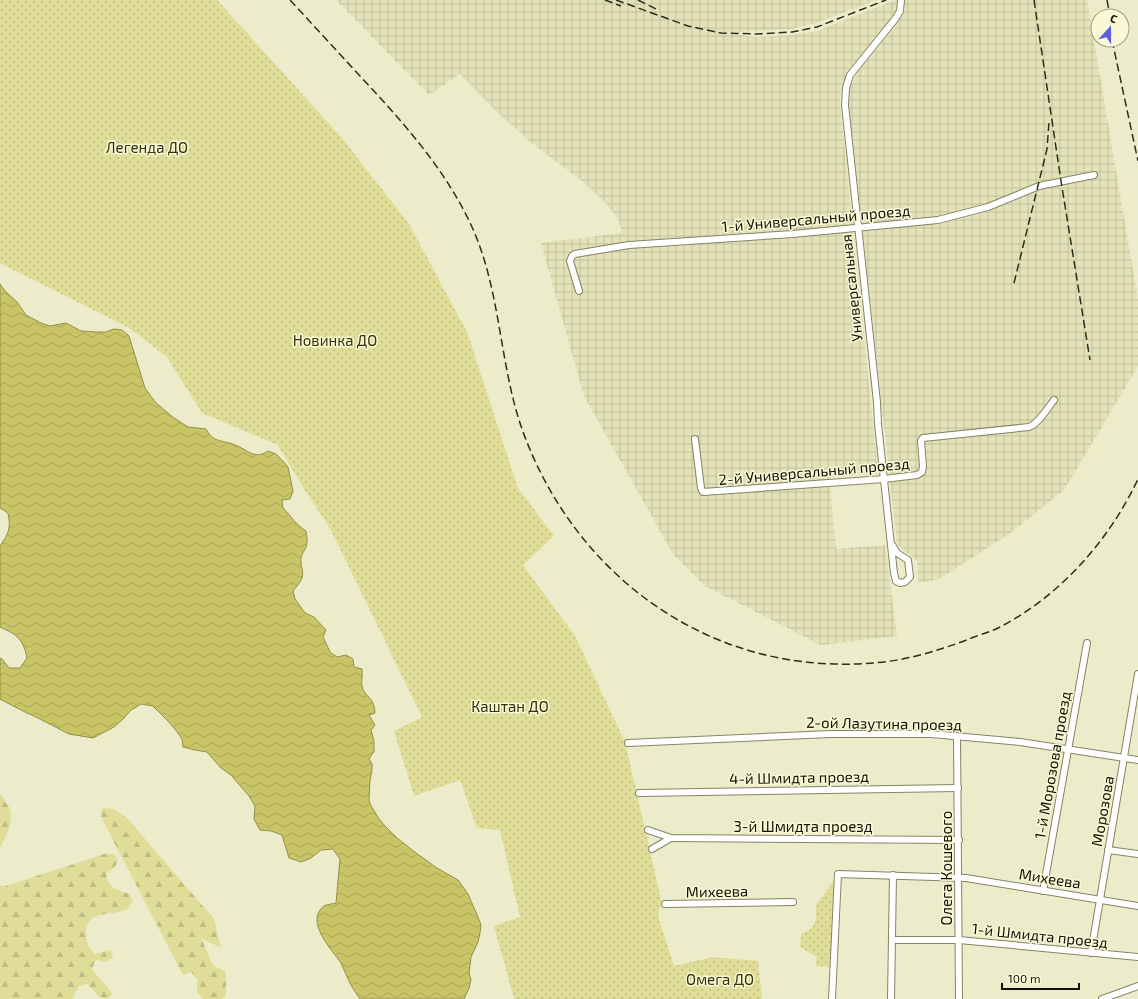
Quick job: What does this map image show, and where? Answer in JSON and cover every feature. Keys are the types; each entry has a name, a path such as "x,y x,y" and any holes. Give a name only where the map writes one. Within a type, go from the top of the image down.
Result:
{"street":[{"name":"Универсальная","path":"891,543 897,553 909,562 910,577 905,582 900,583 895,579 891,543 884,479 845,105 848,79 896,18 900,11 901,0"},
{"name":"1-й Универсальный проезд","path":"579,291 570,261 572,256 575,254 629,245 858,229 938,220 988,207 1039,186 1094,175"},
{"name":"2-й Универсальный проезд","path":"695,439 701,488 703,492 706,493 884,479 917,475 922,472 921,441 923,438 1032,426 1054,400"},
{"name":"1-й Морозова проезд","path":"1044,891 1087,643"},
{"name":"Морозова","path":"1090,953 1138,674"},
{"name":"2-ой Лазутина проезд","path":"628,743 830,734 931,734 1020,742 1138,760"},
{"name":"Олега Кошевого","path":"957,736 960,999"},
{"name":"4-й Шмидта проезд","path":"639,793 958,788"},
{"name":"3-й Шмидта проезд","path":"648,830 671,838 959,840"},
{"path":"652,849 671,838"},
{"path":"1108,850 1138,854"},
{"path":"832,999 838,874 959,877"},
{"path":"890,999 893,875"},
{"name":"Михеева","path":"959,877 1138,906"},
{"name":"Михеева","path":"665,904 793,902"},
{"name":"1-й Шмидта проезд","path":"892,940 959,940 1138,957"},
{"path":"1102,999 1138,986"}],"shaded area":[{"path":"336,0 877,0 816,23 792,29 723,33 756,37 791,35 817,31 897,0 896,10 889,21 849,69 842,86 840,96 878,473 829,477 836,549 885,545 897,636 821,645 705,586 673,554 584,396 541,243 622,233 619,220 605,202 582,181 533,144 498,113 460,74 429,95"},
{"path":"905,0 1087,0 1090,18 1090,48 1095,48 1138,300 1138,366 1064,490 1009,534 939,579 918,583 917,561 897,544 849,104 850,88 857,73 896,26 904,12"}],"green space":[{"path":"0,0 217,0 342,138 409,224 467,332 518,488 554,536 523,565 575,636 625,742 662,904 659,909 658,916 674,966 713,957 758,961 762,999 514,999 494,926 520,917 500,830 477,828 460,780 414,796 394,731 422,717 331,530 278,445 202,413 167,357 129,328 0,263"},
{"path":"0,793 9,807 11,817 7,833 0,848"},
{"path":"102,808 114,809 128,819 214,919 221,948 201,938 213,965 226,972 226,996 221,999 203,999 197,992 197,979 191,972 183,975 105,825 101,816"},
{"path":"107,853 115,855 118,862 113,869 106,873 108,882 113,888 129,894 133,901 127,909 95,917 90,920 87,926 87,943 95,954 111,950 113,958 105,962 96,960 92,968 112,994 108,999 101,998 87,984 79,986 72,999 0,999 0,885 3,887"},
{"path":"835,879 831,967 816,966 817,957 800,947 801,934 811,929 816,920 816,905"}],"water":[{"path":"0,284 17,302 26,315 41,323 50,326 66,323 81,331 106,332 114,329 122,330 129,336 145,388 155,402 174,418 188,427 206,429 214,438 238,446 250,453 258,455 268,451 276,454 288,467 293,491 290,499 282,500 283,508 296,523 306,531 307,539 307,545 301,558 302,578 300,583 293,591 295,599 305,613 314,617 326,630 323,637 330,652 337,657 346,655 353,659 354,667 362,669 363,690 375,708 375,713 369,715 375,725 371,730 374,741 374,752 369,759 372,764 369,799 370,804 379,819 397,838 437,868 458,880 468,894 481,925 478,942 471,957 469,973 471,980 464,999 360,999 350,983 341,963 326,943 318,927 317,919 319,912 324,906 336,903 340,859 333,849 321,850 311,858 301,862 289,858 282,835 271,831 260,830 254,819 255,806 249,796 231,775 221,768 207,752 183,747 182,739 175,729 153,706 141,704 131,710 114,727 93,738 69,734 0,699 0,658 9,668 20,668 27,658 24,646 19,638 0,627 0,546 7,534 9,523 8,513 0,508"}],"railway":[{"path":"290,0 376,93 422,147 450,186 461,206 482,251 489,276 514,404 522,429 543,478 571,522 604,562 642,596 684,623 731,645 781,658 834,664 857,664 891,661 913,657 943,648 998,628 1042,600 1061,584 1097,545 1126,502 1138,479"},
{"path":"605,0 621,6"},
{"path":"616,0 688,26 721,33 756,34 792,32 817,27 886,0"},
{"path":"638,0 658,10"},
{"path":"1034,0 1090,360"},
{"path":"1107,0 1108,8"},
{"path":"1114,48 1138,161"},
{"path":"1014,283 1047,149 1049,122"}],"park label":[{"name":"Легенда ДО","path":"147,147"},
{"name":"Новинка ДО","path":"335,340"},
{"name":"Каштан ДО","path":"510,706"},
{"name":"Омега ДО","path":"720,979"}]}
